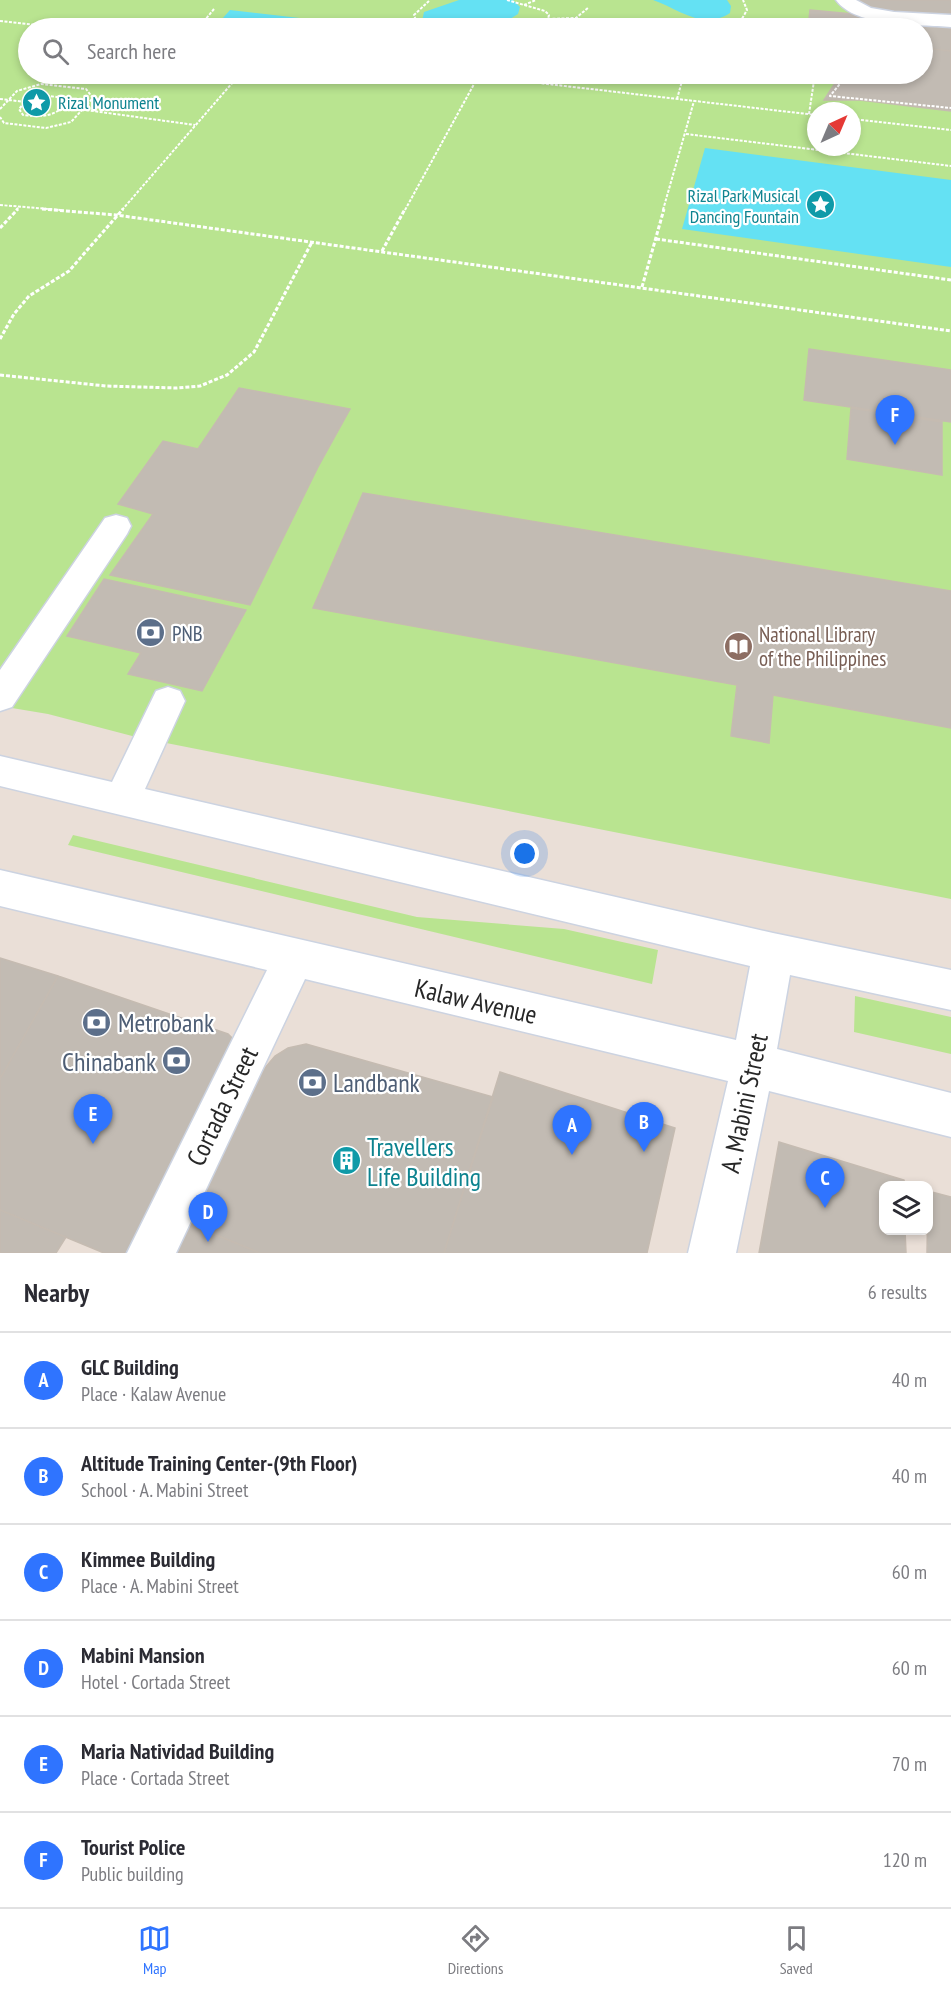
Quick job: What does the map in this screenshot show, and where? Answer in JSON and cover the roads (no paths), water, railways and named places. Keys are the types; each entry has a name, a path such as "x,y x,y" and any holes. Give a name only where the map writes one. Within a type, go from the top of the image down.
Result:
{"street":[{"path":"845,0 856,9 873,14 918,18"},
{"path":"933,19 951,21"},
{"path":"2,691 116,526"},
{"path":"122,800 168,701"},
{"path":"0,771 773,952 951,990"},
{"name":"Kalaw Avenue","path":"0,888 753,1065 951,1114"},
{"name":"A. Mabini Street","path":"712,1253 753,1065 773,952"},
{"name":"Cortada Street","path":"151,1253 294,958"}],"water":[{"path":"459,0 513,0 520,7 518,14 512,18 423,18 424,12"},
{"path":"653,0 727,0 731,6 730,13 720,18 691,17"},
{"path":"230,10 300,18 223,18"},
{"name":"Rizal Park Musical Dancing Fountain","path":"705,148 951,180 951,267 682,229"}],"place":[{"name":"Rizal Monument","path":"37,102"},
{"name":"Rizal Park Musical Dancing Fountain","path":"820,205"},
{"name":"Tourist Police","path":"895,445"},
{"name":"PNB","path":"151,633"},
{"name":"National Library of the Philippines","path":"738,646"},
{"name":"Metrobank","path":"97,1022"},
{"name":"Chinabank","path":"177,1061"},
{"name":"Landbank","path":"312,1082"},
{"name":"Maria Natividad Building","path":"93,1144"},
{"name":"Altitude Training Center-(9th Floor)","path":"644,1152"},
{"name":"GLC Building","path":"572,1155"},
{"name":"Travellers Life Building","path":"346,1161"},
{"name":"Kimmee Building","path":"825,1208"},
{"name":"Mabini Mansion","path":"208,1242"}]}
